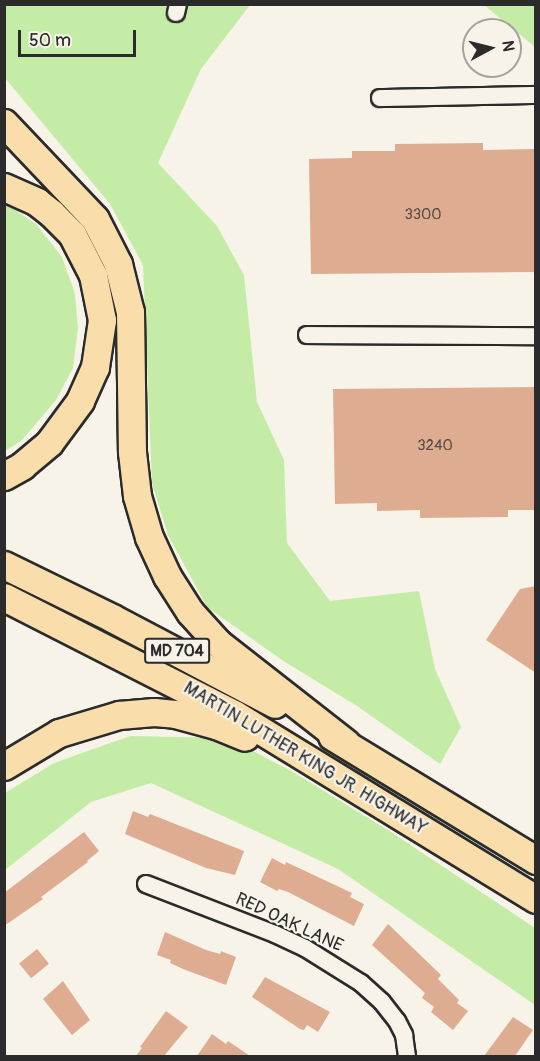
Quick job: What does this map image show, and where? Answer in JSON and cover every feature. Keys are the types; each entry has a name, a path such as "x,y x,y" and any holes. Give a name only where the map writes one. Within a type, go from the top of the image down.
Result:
{"main road":[{"path":"4,123 94,219 118,264 129,312 132,452 137,496 149,537 167,576 190,612 218,643 346,744"},
{"path":"4,187 37,202 72,234 93,275 102,320 95,367 76,408 50,443 22,466 4,476"},
{"name":"MARTIN LUTHER KING JR. HIGHWAY","path":"4,565 167,646 346,744 536,860"},
{"name":"MARTIN LUTHER KING JR. HIGHWAY","path":"4,597 234,714 536,899"},
{"path":"4,766 34,746 71,728 119,715 154,712 190,717 216,725 333,775"}],"street":[{"path":"380,98 536,95"},
{"path":"307,335 536,336"},
{"name":"RED OAK LANE","path":"146,884 275,934 305,948 361,983 382,1002 397,1021 404,1035 407,1056"}],"green space":[{"path":"5,5 250,5 201,69 158,163 217,226 244,275 257,402 284,460 287,543 330,601 419,591 435,669 461,727 440,764 357,706 285,662 207,607 168,535 152,483 143,265 110,204 5,78"},
{"path":"484,5 535,5 535,47 522,36 522,18 500,18"},
{"path":"5,203 36,224 62,257 75,294 78,328 73,368 56,400 21,441 5,451"},
{"path":"130,736 228,738 293,772 391,832 535,928 535,1005 338,869 151,783 91,802 5,870 5,793 54,763"}],"building":[{"path":"483,143 483,150 536,149 536,272 311,274 309,159 352,158 352,151 395,151 395,144"},
{"path":"536,387 536,510 508,510 508,517 420,518 420,510 377,511 377,503 335,504 333,389"},
{"path":"536,586 536,673 486,640 520,589"},
{"path":"133,811 148,817 150,814 244,851 235,875 206,868 125,834"},
{"path":"84,832 99,851 41,897 43,899 4,926 4,893"},
{"path":"272,858 285,865 286,862 352,893 350,897 364,904 354,926 288,892 279,889 277,891 260,882"},
{"path":"388,924 441,975 438,979 459,1000 457,1003 468,1011 453,1030 431,1012 434,1007 422,998 425,993 372,945"},
{"path":"165,932 206,950 220,954 221,951 236,957 226,985 183,969 170,963 171,960 157,955"},
{"path":"37,949 49,964 31,978 19,963"},
{"path":"265,977 330,1012 318,1032 307,1025 304,1030 300,1029 252,997"},
{"path":"63,981 90,1020 72,1035 43,999"},
{"path":"166,1011 188,1027 164,1056 136,1056 142,1048 140,1047"},
{"path":"513,1017 533,1030 515,1056 484,1056"},
{"path":"212,1034 226,1044 228,1041 250,1056 197,1056"}]}
